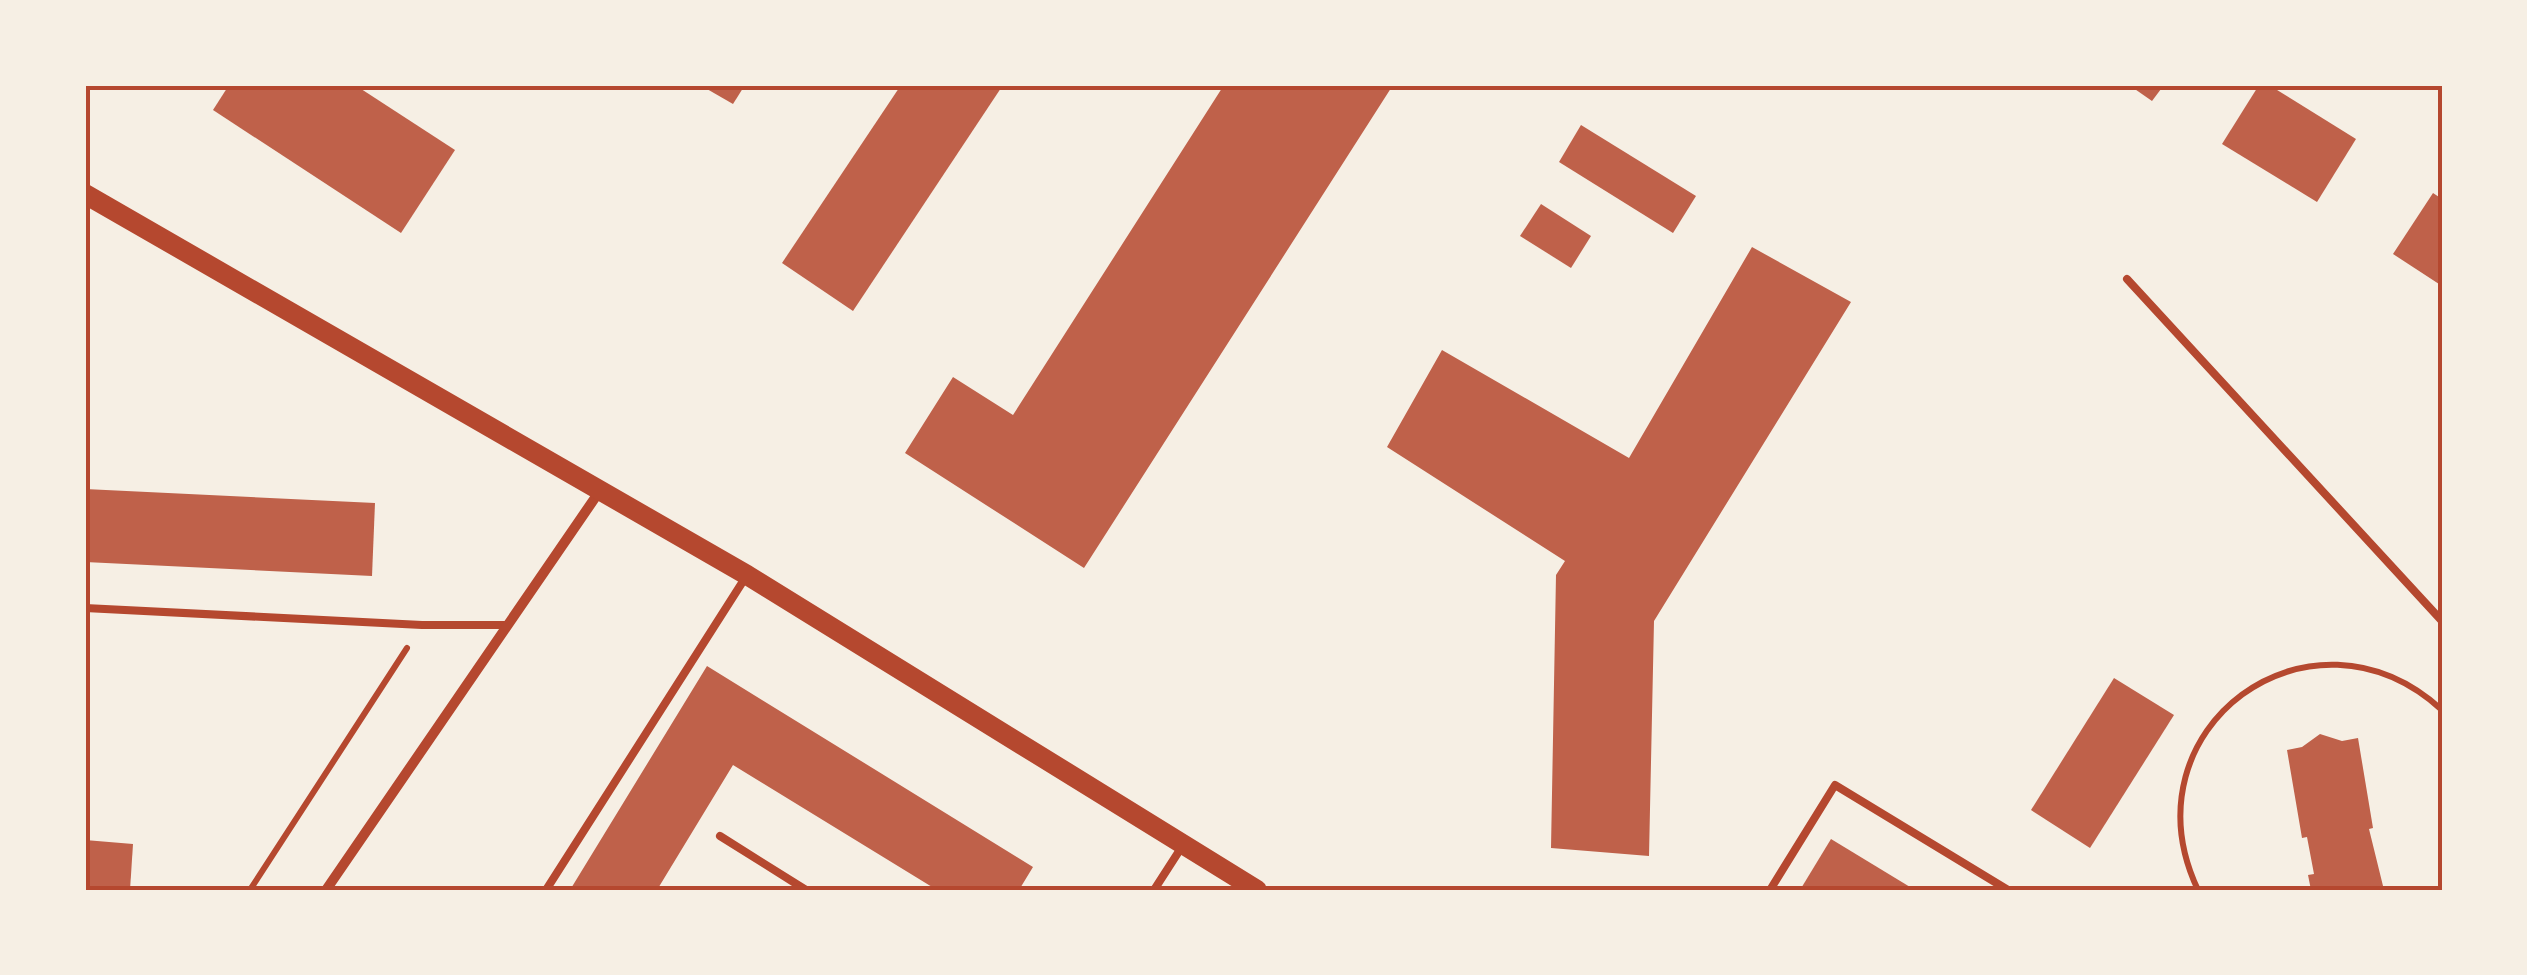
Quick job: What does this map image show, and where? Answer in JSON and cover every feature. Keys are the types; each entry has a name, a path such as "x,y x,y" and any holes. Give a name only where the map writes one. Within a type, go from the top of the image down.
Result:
{"main road":[{"path":"85,194 747,575 1257,890"}],"street":[{"path":"326,890 598,492"}],"lane":[{"path":"2127,280 2442,620"},
{"path":"546,890 747,575"},
{"path":"85,608 422,625 508,625"},
{"path":"1770,890 1835,786 2008,890"},
{"path":"720,836 806,890"},
{"path":"1154,890 1183,845"}],"path":[{"path":"250,890 422,625"},
{"path":"2198,890 2182,841 2184,783 2206,730 2248,689 2301,667 2359,666 2416,689 2442,710"}],"building":[{"path":"229,85 355,85 455,150 401,233 213,110"},
{"path":"700,85 745,85 733,104"},
{"path":"901,85 1003,85 853,311 782,263"},
{"path":"1224,85 1393,85 1084,568 905,453 953,377 1013,415"},
{"path":"2129,85 2164,85 2152,101"},
{"path":"2259,85 2269,85 2356,139 2317,202 2222,144"},
{"path":"1581,125 1696,196 1673,233 1559,162"},
{"path":"2433,193 2442,199 2442,286 2393,254"},
{"path":"1541,204 1591,236 1571,268 1520,236"},
{"path":"1752,247 1851,302 1654,621 1649,856 1551,848 1556,575 1565,561 1387,447 1442,350 1629,458"},
{"path":"85,489 375,503 372,576 85,562"},
{"path":"707,666 1033,867 1019,890 937,890 733,765 657,890 570,890"},
{"path":"2114,678 2174,715 2090,848 2031,810"},
{"path":"2320,734 2342,741 2358,738 2373,828 2369,829 2384,890 2311,890 2308,875 2314,874 2307,837 2302,838 2287,750 2302,747"},
{"path":"1831,839 1915,890 1800,890"},
{"path":"85,840 133,844 130,890 85,890"}]}
